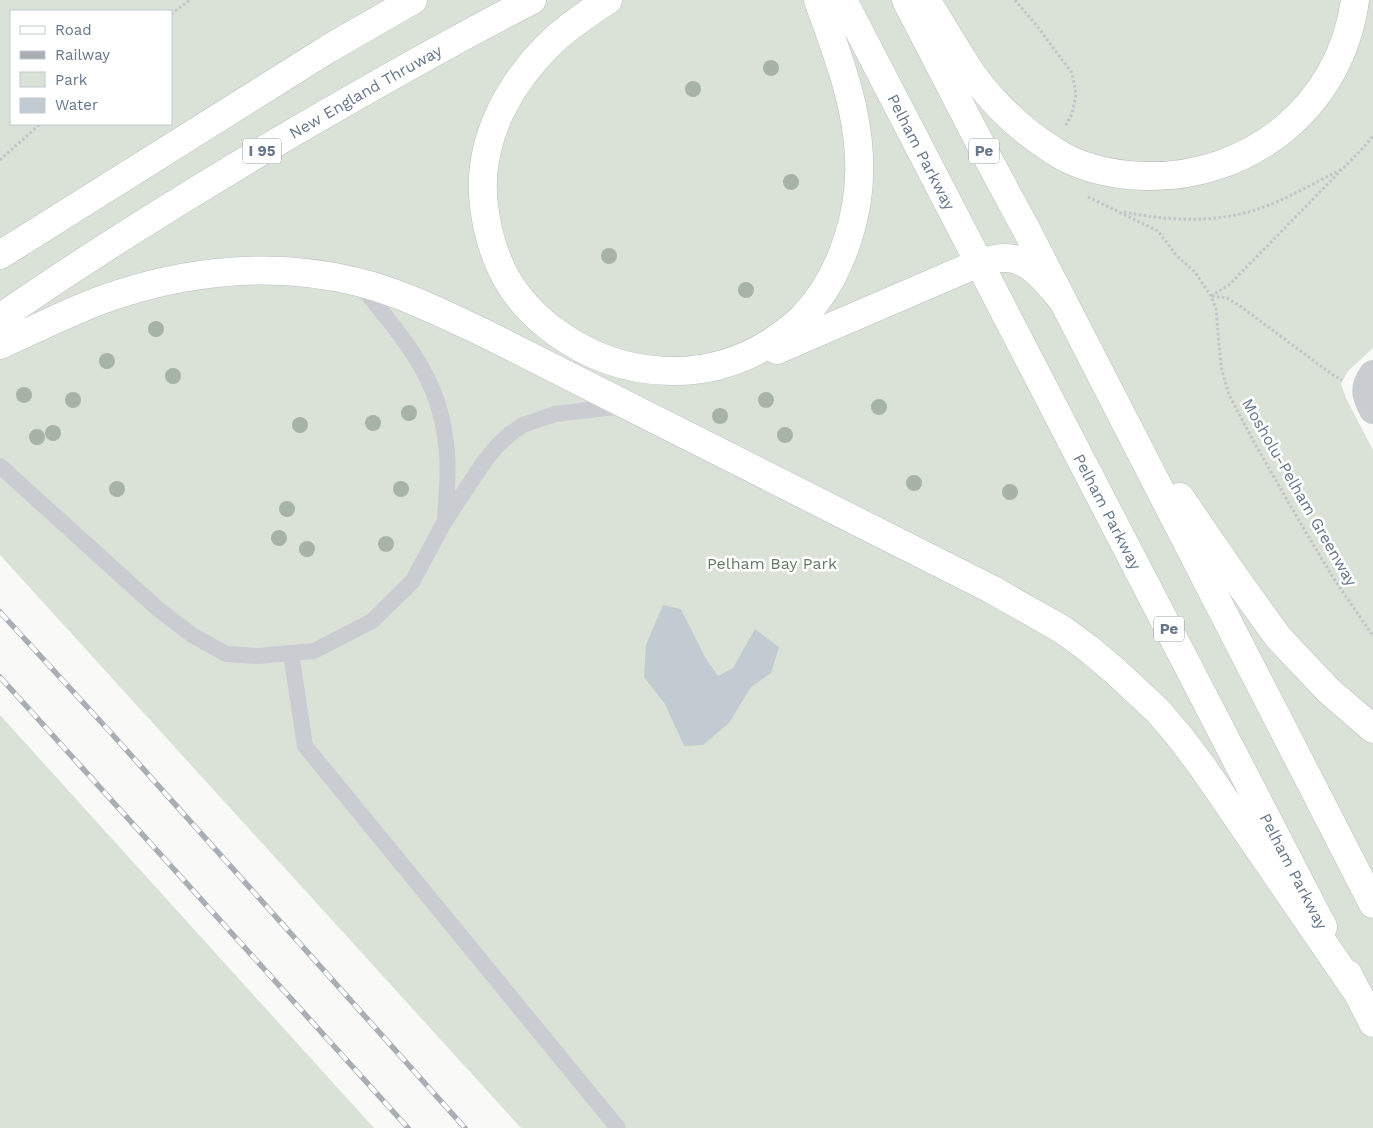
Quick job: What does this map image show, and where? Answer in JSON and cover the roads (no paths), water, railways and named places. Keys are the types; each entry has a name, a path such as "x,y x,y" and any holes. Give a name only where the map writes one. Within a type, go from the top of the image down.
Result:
{"main road":[{"path":"0,256 296,69 413,0"},
{"name":"New England Thruway","path":"0,318 86,260 250,158 405,68 532,0"},
{"path":"608,0 576,22 546,48 527,68 504,103 489,140 484,160 482,179 486,222 500,269 529,311 570,342 593,355 644,370 693,370 718,366 770,352 979,264 1004,257 1025,263 1042,277 1063,301"},
{"path":"718,366 742,358 766,346 804,317 831,280 848,238 858,188 860,159 858,133 846,84 818,0"},
{"name":"Pelham Parkway","path":"843,0 1373,1023"},
{"name":"Pe","path":"906,0 1373,904"},
{"path":"926,0 974,76 994,101 1015,122 1055,152 1089,168 1138,176 1174,175 1218,166 1240,158 1279,133 1315,97 1329,77 1349,29 1355,0"},
{"path":"0,346 51,321 103,299 160,282 226,272 309,274 358,282 414,300 482,332 991,589 1063,630 1089,649 1138,690 1180,737 1228,802 1359,995"},
{"path":"1109,391 1228,568 1278,637 1328,690 1373,729"}],"lane":[{"path":"358,282 413,354 434,394 446,438 448,456 445,521"},
{"path":"0,466 158,609 192,635 226,654 258,656 314,651 372,621 412,582 445,521 484,462 510,434 523,425 555,414 626,405"},
{"path":"291,653 305,746 618,1128"}],"water":[{"path":"663,605 681,609 705,657 718,676 733,668 755,629 779,647 771,673 751,687 729,723 703,745 684,746 665,704 644,677 646,645"}],"railway":[{"path":"0,612 112,734 465,1128"},
{"path":"0,677 408,1128"}],"park label":[{"name":"Pelham Bay Park","path":"772,563"}]}
